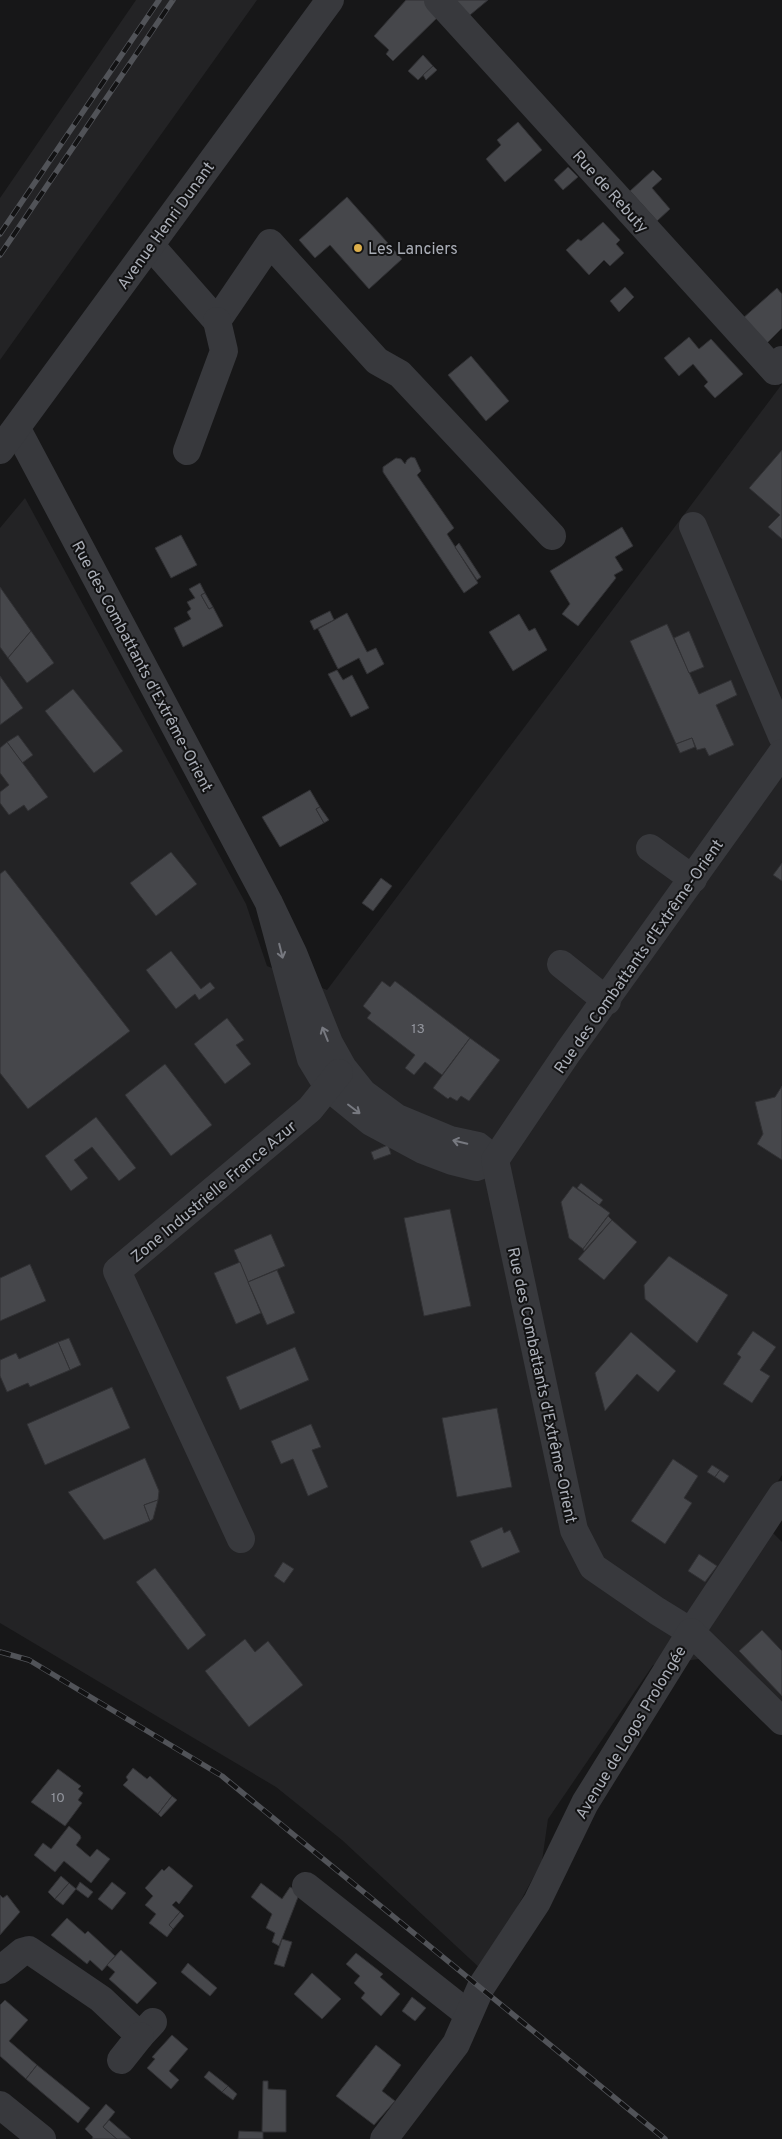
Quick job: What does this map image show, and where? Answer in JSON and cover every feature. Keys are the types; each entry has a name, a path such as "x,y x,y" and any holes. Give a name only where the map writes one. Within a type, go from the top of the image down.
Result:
{"street":[{"name":"Avenue Henri Dunant","path":"0,450 330,0"},
{"name":"Rue de Rebuty","path":"438,0 775,371 782,360"},
{"path":"217,321 270,243 377,361 400,374 552,536"},
{"path":"151,246 217,321 224,351 187,452"},
{"name":"Rue des Combattants d'Extrême-Orient","path":"17,429 270,903 311,1059 335,1078 371,1122 423,1150 452,1161 476,1167 495,1160 568,1052 607,1001 782,753"},
{"path":"694,526 782,736"},
{"path":"650,848 693,879"},
{"path":"561,964 607,1001"},
{"name":"Zone Industrielle France Azur","path":"241,1539 117,1271 310,1108 335,1078"},
{"name":"Rue des Combattants d'Extrême-Orient","path":"495,1160 574,1530 593,1567 691,1632 782,1721"},
{"path":"691,1632 782,1495"},
{"name":"Avenue de Logos Prolongée","path":"384,2139 456,2044 481,1987 538,1902 584,1803 691,1632"},
{"path":"306,1886 468,2014"},
{"path":"0,1970 22,1952 29,1950 146,2029 121,2060"},
{"path":"4,2114 42,2139"}],"shaded area":[{"path":"136,0 257,0 0,360 0,198"},
{"path":"782,384 782,1475 756,1516 782,1542 782,1723 714,1657 653,1665 548,1819 542,1861 483,1971 342,1840 276,1787 0,1623 0,528 25,498 246,904 267,966 327,990"}],"building":[{"path":"406,0 425,0 440,15 393,61 386,54 389,50 374,36"},
{"path":"446,0 488,0 464,20"},
{"path":"423,55 433,66 418,80 408,71"},
{"path":"433,66 437,70 426,80 423,75"},
{"path":"518,122 542,150 505,182 486,159 501,145 497,140"},
{"path":"568,167 578,177 563,190 554,180"},
{"path":"653,170 662,179 652,188 670,209 657,221 630,191"},
{"path":"347,197 402,259 369,289 330,245 315,258 299,240"},
{"path":"603,222 620,240 616,244 624,253 610,266 604,260 589,275 566,250 578,239 581,241"},
{"path":"625,287 634,297 619,312 610,301"},
{"path":"777,288 782,294 782,328 765,345 742,319"},
{"path":"689,337 699,349 711,339 743,374 715,398 704,386 708,382 693,364 679,376 664,358"},
{"path":"471,356 509,401 486,421 448,375"},
{"path":"782,450 782,539 768,527 780,515 749,488"},
{"path":"411,457 415,458 421,471 417,475 454,528 447,534 478,583 464,593 383,472 383,467 396,458 401,459 405,464"},
{"path":"622,527 633,546 615,557 623,570 614,575 616,578 578,626 562,614 570,604 550,571"},
{"path":"181,535 197,565 171,578 155,548"},
{"path":"459,543 481,577 477,580 455,547"},
{"path":"200,583 205,593 201,595 209,609 213,607 223,626 183,647 174,628 191,619 187,612 191,609 187,602 195,598 189,589"},
{"path":"0,587 31,631 8,658 0,647"},
{"path":"205,593 213,607 209,609 201,595"},
{"path":"330,611 334,620 314,630 310,621"},
{"path":"347,613 367,652 376,648 384,664 367,674 359,658 338,669 318,629"},
{"path":"519,614 529,631 535,628 547,650 513,671 489,632"},
{"path":"667,624 699,694 731,680 737,695 716,705 734,745 709,756 705,748 697,750 692,738 676,744 630,641"},
{"path":"31,631 54,663 27,683 8,658"},
{"path":"689,631 704,667 689,673 674,638"},
{"path":"337,670 343,680 352,675 369,708 351,717 328,674"},
{"path":"0,676 23,708 0,725"},
{"path":"73,689 123,751 94,773 45,711"},
{"path":"18,735 33,755 22,763 7,742"},
{"path":"692,738 695,747 680,753 676,744"},
{"path":"7,742 48,797 28,811 24,805 9,815 0,803 0,792 9,785 0,773 0,748"},
{"path":"310,790 320,807 316,809 324,823 280,847 262,817"},
{"path":"320,807 329,820 324,823 316,809"},
{"path":"171,852 197,884 156,916 130,883"},
{"path":"782,863 782,881 773,875"},
{"path":"5,870 130,1031 28,1109 0,1073 0,874"},
{"path":"381,878 392,886 373,911 362,903"},
{"path":"171,951 201,989 210,982 215,988 199,1000 195,994 176,1009 146,970"},
{"path":"382,981 390,987 395,981 470,1038 442,1075 425,1062 414,1075 405,1068 415,1055 367,1018 371,1013 363,1006"},
{"path":"227,1018 244,1040 236,1045 251,1064 225,1084 194,1044"},
{"path":"470,1038 500,1060 469,1101 461,1096 457,1101 450,1097 448,1099 433,1088"},
{"path":"165,1064 212,1125 171,1156 125,1095"},
{"path":"782,1086 782,1160 757,1144 763,1134 755,1102 775,1097"},
{"path":"96,1117 136,1168 119,1181 92,1147 74,1160 88,1178 71,1191 45,1156"},
{"path":"388,1145 391,1154 374,1160 371,1152"},
{"path":"581,1183 603,1200 599,1205 577,1188"},
{"path":"573,1186 610,1213 583,1249 569,1238 561,1202"},
{"path":"450,1209 471,1306 424,1316 404,1218"},
{"path":"608,1216 612,1220 584,1251 583,1249"},
{"path":"612,1220 637,1242 604,1280 578,1259"},
{"path":"271,1234 285,1266 248,1282 234,1250"},
{"path":"669,1256 728,1295 697,1343 645,1299 644,1285"},
{"path":"240,1262 261,1313 236,1324 214,1273"},
{"path":"30,1264 46,1301 0,1321 0,1278"},
{"path":"277,1270 295,1313 267,1325 248,1282"},
{"path":"753,1331 776,1347 760,1370 770,1376 752,1403 723,1384 741,1357 737,1354"},
{"path":"631,1332 676,1371 658,1392 637,1374 605,1411 595,1373"},
{"path":"69,1338 81,1365 70,1370 58,1342"},
{"path":"58,1342 70,1370 30,1387 28,1383 7,1392 0,1376 0,1360 16,1353 19,1359"},
{"path":"295,1347 309,1380 240,1410 226,1377"},
{"path":"112,1387 130,1428 45,1465 27,1424"},
{"path":"497,1408 512,1487 457,1497 442,1418"},
{"path":"311,1424 321,1447 312,1450 328,1487 308,1496 293,1459 281,1464 271,1441"},
{"path":"145,1458 159,1491 158,1500 144,1505 150,1521 104,1540 68,1492"},
{"path":"673,1459 698,1476 684,1498 692,1503 665,1544 631,1521"},
{"path":"712,1465 720,1470 715,1477 707,1472"},
{"path":"720,1470 729,1476 724,1483 715,1477"},
{"path":"158,1500 153,1519 150,1521 144,1505"},
{"path":"502,1527 504,1533 510,1530 520,1552 482,1568 470,1541"},
{"path":"699,1554 717,1566 705,1582 688,1571"},
{"path":"283,1562 294,1569 284,1583 274,1576"},
{"path":"155,1568 206,1635 188,1650 136,1582"},
{"path":"762,1630 782,1651 782,1696 739,1651"},
{"path":"245,1639 255,1652 268,1641 303,1685 249,1727 205,1671"},
{"path":"133,1768 147,1779 150,1776 172,1796 158,1814 123,1785 128,1780 126,1777"},
{"path":"58,1769 81,1786 78,1789 83,1793 78,1800 82,1803 65,1826 31,1802"},
{"path":"172,1796 177,1800 161,1817 158,1814"},
{"path":"69,1826 80,1835 81,1838 76,1845 90,1857 97,1849 110,1859 91,1883 64,1861 55,1872 34,1855 43,1843 51,1849"},
{"path":"169,1866 193,1886 179,1904 176,1901 172,1905 180,1912 169,1925 173,1929 167,1937 149,1923 156,1914 145,1905 153,1896 145,1888 162,1869 164,1871"},
{"path":"61,1876 69,1883 55,1899 48,1892"},
{"path":"80,1882 93,1892 88,1898 76,1889"},
{"path":"112,1882 126,1893 112,1910 98,1899"},
{"path":"69,1883 76,1889 63,1905 55,1899"},
{"path":"261,1883 282,1899 290,1887 300,1892 279,1946 272,1942 275,1933 266,1928 272,1914 251,1897"},
{"path":"0,1895 3,1898 7,1895 20,1912 0,1935"},
{"path":"180,1912 184,1916 173,1929 169,1925"},
{"path":"67,1918 85,1934 88,1931 115,1956 102,1971 90,1960 87,1964 51,1935"},
{"path":"282,1939 292,1942 284,1967 274,1964"},
{"path":"121,1950 157,1983 137,2004 109,1979 115,1972 107,1965"},
{"path":"356,1953 383,1974 380,1977 400,1994 381,2016 361,1998 365,1993 354,1983 360,1976 346,1964"},
{"path":"188,1963 217,1988 210,1996 181,1972"},
{"path":"312,1973 341,1999 322,2019 294,1994"},
{"path":"412,1997 426,2008 415,2021 402,2011"},
{"path":"5,2000 28,2020 9,2041 37,2065 26,2079 0,2056 0,2005"},
{"path":"172,2035 188,2049 169,2071 179,2080 171,2089 147,2068 155,2059 152,2057"},
{"path":"376,2045 401,2065 382,2091 395,2101 374,2125 336,2096"},
{"path":"37,2065 90,2108 78,2123 26,2079"},
{"path":"209,2071 228,2086 222,2092 204,2077"},
{"path":"263,2081 268,2081 268,2089 286,2090 286,2132 262,2132"},
{"path":"228,2086 237,2094 233,2100 222,2092"},
{"path":"106,2104 115,2112 103,2127 117,2139 92,2139 93,2137 85,2129"},
{"path":"109,2120 131,2139 117,2139 103,2127"},
{"path":"239,2131 263,2132 263,2139 238,2139"}],"railway":[{"path":"0,234 159,0"},
{"path":"0,255 173,0"},
{"path":"0,1652 29,1660 222,1776 665,2139"}],"place":[{"name":"Les Lanciers","path":"358,248"}]}
